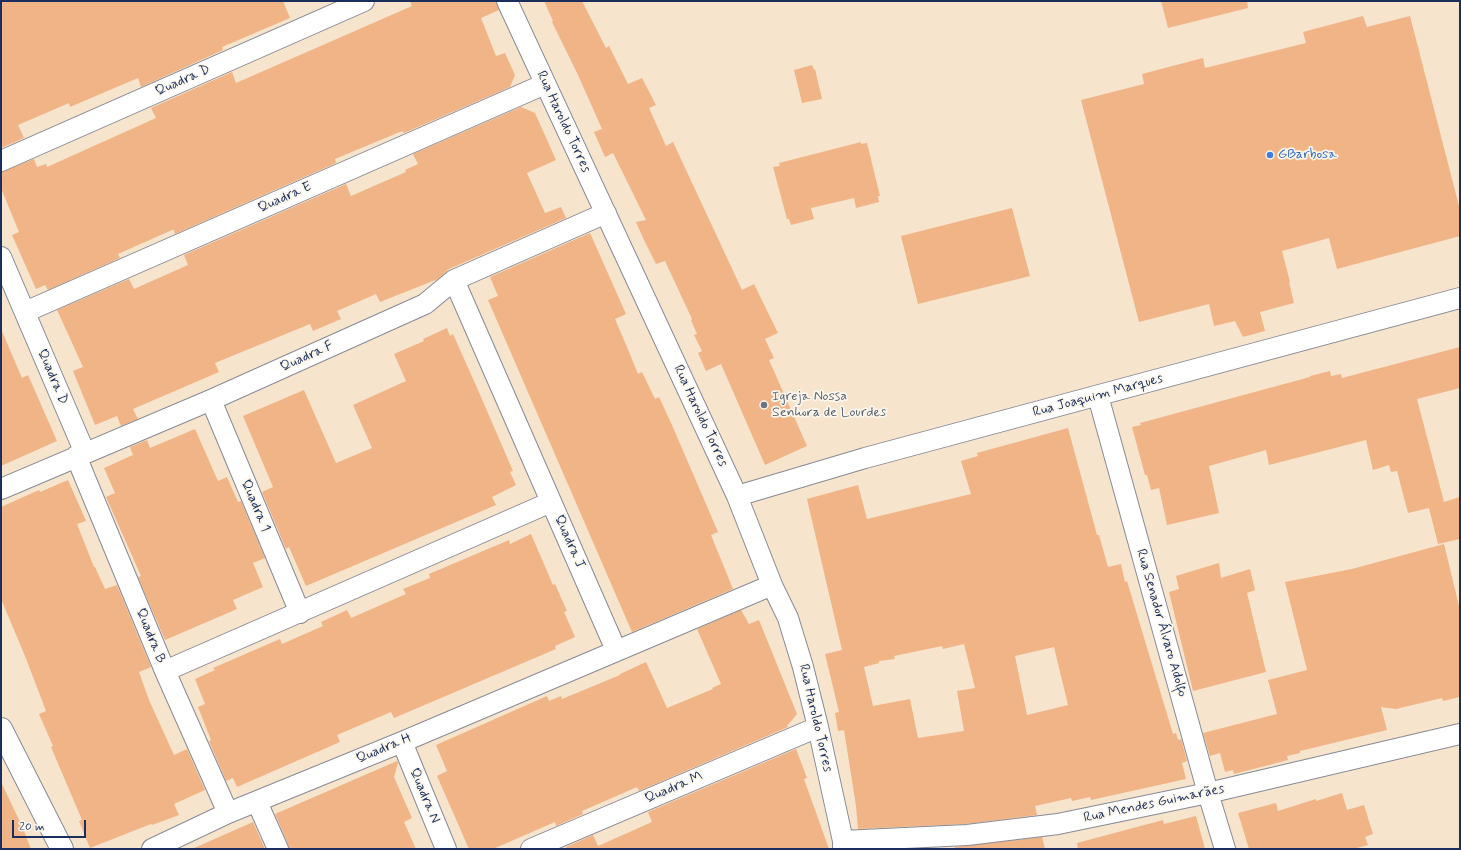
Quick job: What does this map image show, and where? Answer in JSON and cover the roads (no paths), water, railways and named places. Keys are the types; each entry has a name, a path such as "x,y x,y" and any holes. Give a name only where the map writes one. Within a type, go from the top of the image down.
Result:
{"main road":[{"path":"1,729 62,849"}],"street":[{"name":"Quadra D","path":"1,160 364,1"},
{"name":"Rua Haroldo Torres","path":"506,1 737,496 772,585 790,625 818,727 843,845"},
{"name":"Quadra E","path":"24,312 545,84"},
{"name":"Quadra F","path":"1,489 211,400 425,304 454,280 606,213"},
{"name":"Quadra D","path":"1,257 81,454"},
{"name":"Quadra J","path":"454,280 616,650"},
{"name":"Rua Joaquim Marques","path":"737,496 864,458 1460,298"},
{"name":"Rua Senador Álvaro Adolfo","path":"1098,396 1208,793 1225,849"},
{"name":"Quadra 1","path":"211,400 300,613"},
{"name":"Quadra B","path":"81,454 165,671 228,813"},
{"path":"165,671 551,502"},
{"path":"616,650 772,585"},
{"name":"Quadra H","path":"152,849 228,813 402,742 616,650"},
{"name":"Quadra M","path":"530,849 818,727"},
{"name":"Rua Mendes Guimarães","path":"843,845 967,835 1050,825 1208,793 1460,734"},
{"name":"Quadra N","path":"402,742 446,849"},
{"path":"257,802 278,849"}],"place":[{"name":"GBarbosa","path":"1270,155"},
{"name":"Igreja Nossa Senhora de Lourdes","path":"764,405"}]}
